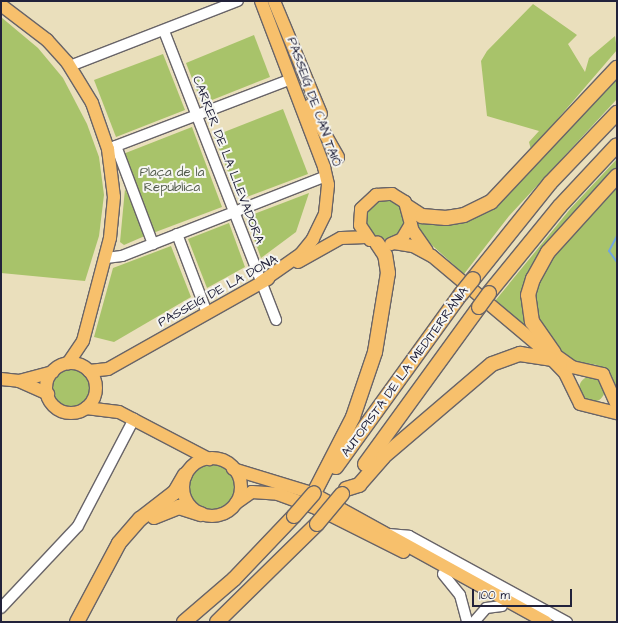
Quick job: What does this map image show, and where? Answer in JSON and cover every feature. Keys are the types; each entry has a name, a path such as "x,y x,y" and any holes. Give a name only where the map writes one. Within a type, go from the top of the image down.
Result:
{"highway":[{"path":"408,207 422,216 446,218 475,210 494,199 617,68"},
{"name":"AUTOPISTA DE LA MEDITERRÀNIA","path":"184,622 234,579 294,516 318,486 472,278 550,183 617,114"},
{"name":"AUTOPISTA DE LA MEDITERRÀNIA","path":"217,622 317,524 344,492 489,292 560,206 617,144"},
{"path":"552,356 532,322 528,295 532,279 548,252 617,176"},
{"path":"318,486 353,417 375,352 388,273 385,255 371,240"},
{"path":"344,492 359,485 383,457 492,364 520,354 552,356"},
{"path":"77,622 119,543 140,520 175,492 186,473"},
{"path":"83,622 118,558 145,524 173,507 201,514"}],"main road":[{"name":"PASSEIG DE CAN TAIÓ","path":"261,1 267,8 300,90 340,155 313,99 274,1"},
{"name":"PASSEIG DE CAN TAIÓ","path":"261,1 326,176 324,214 313,239 301,254 261,282"},
{"path":"1,5 47,40 70,66 92,103 112,148 114,197 106,258 83,341 68,364 53,372 19,381"},
{"path":"432,256 413,246 371,240 359,216 368,199 384,193 400,197 408,207 415,236 432,256 552,356 572,367 604,374 610,385 617,406"},
{"name":"PASSEIG DE LA DONA","path":"96,388 108,369 341,238 359,216"},
{"path":"394,243 404,236 411,224"},
{"name":"PASSEIG DE LA DONA","path":"341,238 371,240"},
{"path":"83,341 87,369 96,388 119,412"},
{"path":"552,356 565,373 580,404 617,413"},
{"path":"68,364 87,369"},
{"name":"PASSEIG DE LA DONA","path":"87,369 108,369"},
{"path":"572,388 576,377 586,370"},
{"path":"48,394 53,372"},
{"path":"1,379 19,381 48,394 54,406 65,412 86,408 119,412 209,459 222,461 233,469 300,488 388,534 546,622"},
{"path":"592,407 608,397 610,385"},
{"path":"86,408 96,388"},
{"path":"176,442 187,458 184,497 201,514 218,516 236,503 258,491 288,497 443,574 530,622"},
{"path":"186,473 209,459"},
{"path":"233,469 241,487 236,503"}],"street":[{"path":"70,66 164,32 238,1"},
{"name":"CARRER DE LA LLEVADORA","path":"164,32 276,320"},
{"path":"153,244 112,148 291,79"},
{"path":"106,258 153,244 326,176"},
{"path":"177,234 207,313"},
{"path":"1,608 78,526 134,419"},
{"path":"388,534 409,536 567,622"},
{"path":"443,574 460,594 467,622"},
{"path":"474,622 486,608 502,606"}],"green space":[{"path":"533,4 577,35 568,44 585,72 589,58 615,36 617,50 531,150 529,142 539,131 487,116 481,61 487,51"},
{"path":"1,17 38,48 63,78 87,124 99,157 104,195 99,236 85,281 1,273"},
{"path":"254,35 270,77 202,104 186,63"},
{"path":"163,54 185,110 116,137 94,80"},
{"path":"617,74 617,99 509,216 464,274 424,238 416,220 471,216"},
{"name":"Plaça de la República","path":"283,109 308,174 239,200 214,136"},
{"name":"Plaça de la República","path":"192,127 222,207 153,233 123,154"},
{"path":"617,159 617,171 535,264 534,333 495,301 571,208"},
{"path":"617,184 617,394 609,371 597,365 574,361 554,344 539,322 534,294 552,257"},
{"path":"125,189 147,235 124,245 120,242"},
{"path":"309,193 296,232 261,258 246,217"},
{"path":"390,199 397,202 403,208 406,219 405,227 397,236 390,239 382,239 375,236 367,227 366,215 369,208 378,200"},
{"path":"229,223 245,267 207,288 188,239"},
{"path":"171,246 191,297 114,342 94,337 113,268"},
{"path":"71,363 80,365 91,374 96,388 94,397 85,408 71,413 62,411 51,402 46,388 48,379 57,368"},
{"path":"592,376 601,380 605,389 601,398 592,402 583,398 579,389 583,380"},
{"path":"212,458 228,463 236,471 241,487 236,503 228,511 212,516 196,511 188,503 183,487 188,471 196,463"}],"waterway":[{"path":"617,236 609,251 617,262"}]}
